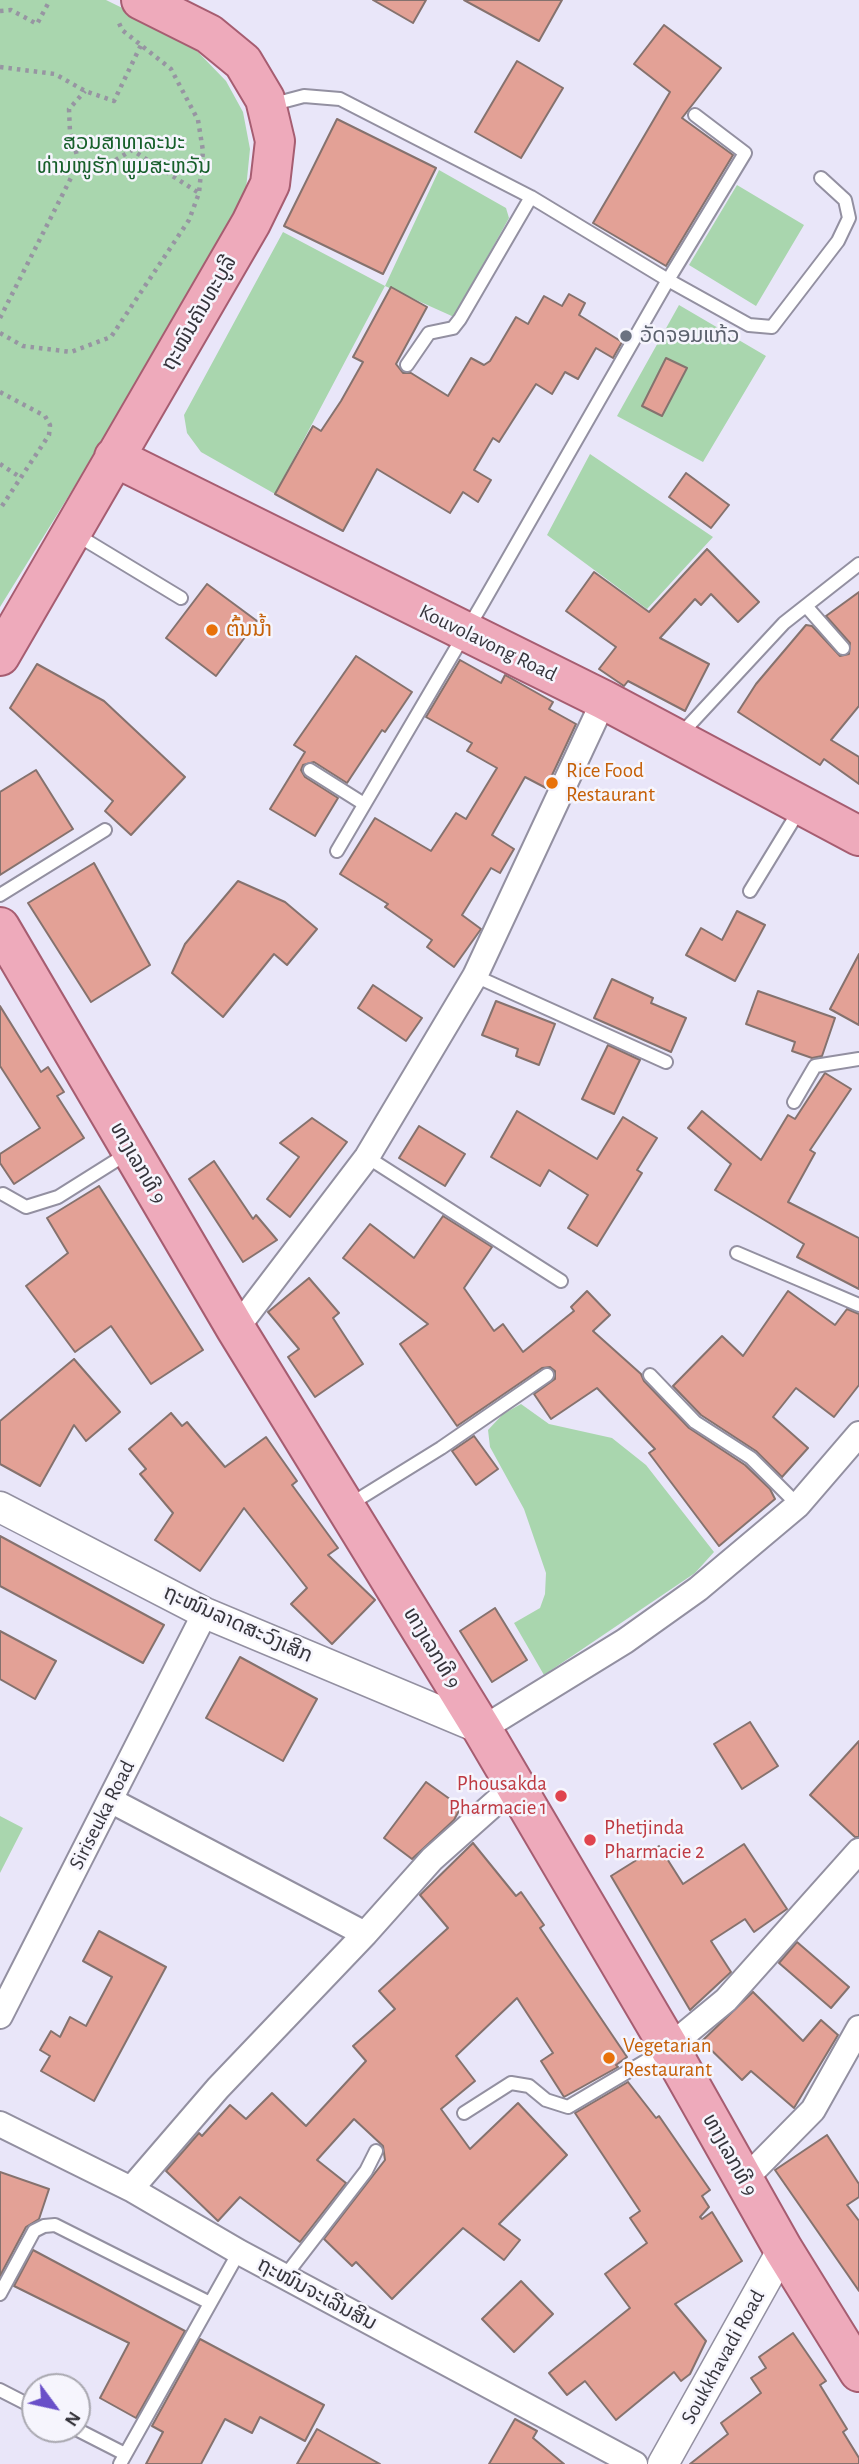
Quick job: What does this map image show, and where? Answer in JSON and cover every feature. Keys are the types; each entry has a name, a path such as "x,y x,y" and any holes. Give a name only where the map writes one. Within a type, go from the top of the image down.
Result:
{"main road":[{"name":"ຖະໜົນຄັນທະບູລີ","path":"0,656 251,223 270,184 275,141 267,106 243,62 209,34 128,8"},
{"name":"Kouvolavong Road","path":"114,457 677,738 859,836"},
{"name":"ທາງເລກທີ 9","path":"0,928 236,1329 482,1729 669,2047 783,2249 859,2372"}],"street":[{"path":"236,1329 367,1157 475,976 604,701"},
{"path":"482,1729 625,1641 749,1549 798,1505 859,1434"},
{"name":"ຖະໜົນລາດສະວົງເສິກ","path":"0,1507 205,1613 482,1729"},
{"name":"Siriseuka Road","path":"0,2016 205,1613"},
{"path":"131,2189 218,2088 365,1934 432,1859 514,1786"},
{"path":"110,1800 365,1934"},
{"path":"669,2047 726,2000 859,1851"},
{"path":"744,2180 813,2110 859,2028"},
{"name":"ຖະໜົນຈະເລີນສິນ","path":"0,2124 131,2189 239,2252 635,2464"},
{"name":"Soukkhavadi Road","path":"663,2464 783,2249"}],"lane":[{"path":"267,106 304,96 340,99 531,197 668,280 749,325 772,327 838,241 849,218 845,200 821,178"},
{"path":"337,850 668,280 745,153 695,115"},
{"path":"407,365 429,333 453,328 460,319 531,197"},
{"path":"71,531 181,598"},
{"path":"677,738 785,623 859,564"},
{"path":"806,606 843,648"},
{"path":"310,770 364,804"},
{"path":"750,891 802,806"},
{"path":"0,895 104,830"},
{"path":"475,976 666,1062"},
{"path":"794,1102 815,1066 859,1059"},
{"path":"3,1194 26,1207 58,1197 131,1151"},
{"path":"367,1157 561,1281"},
{"path":"737,1253 859,1305"},
{"path":"650,1374 695,1422 751,1458 798,1505"},
{"path":"346,1507 441,1448 547,1375"},
{"path":"464,2113 511,2083 529,2086 546,2100 568,2107 669,2047"},
{"path":"285,2276 366,2171 376,2151"},
{"path":"0,2294 34,2231 55,2225 210,2303"},
{"path":"91,2439 122,2459 239,2252"},
{"path":"0,2390 21,2401"}],"path":[{"path":"0,11 11,10 37,24 50,0"},
{"path":"0,333 23,346 71,352 111,337 189,220 199,192 204,151 198,120 171,69 122,30 128,8"},
{"path":"0,67 55,74 85,91 114,101 141,45"},
{"path":"0,318 79,162 70,132 69,109 85,91"},
{"path":"79,162 109,164 132,150 199,192"},
{"path":"0,392 45,416 50,425 49,435 0,509"},
{"path":"0,464 20,477"}],"green space":[{"name":"ສວນສາທາລະນະ ທ່ານໜູຮັກ ພູມສະຫວັນ","path":"0,0 106,0 153,23 196,50 226,81 243,112 250,149 246,189 215,259 0,607"},
{"path":"439,170 506,208 509,218 454,317 385,286"},
{"path":"737,185 804,225 756,306 689,265"},
{"path":"283,232 385,286 275,494 201,452 187,433 184,415"},
{"path":"679,305 766,356 703,462 617,416","holes":["666,358 686,369 662,416 642,406"]},
{"path":"590,454 713,537 647,609 547,535"},
{"path":"521,1404 549,1424 612,1438 646,1465 714,1552 695,1573 544,1675 514,1623 540,1608 545,1594 546,1573 524,1509 490,1447 488,1430 503,1414"},
{"path":"0,1816 23,1828 0,1873"}],"building":[{"path":"373,0 426,0 413,23"},
{"path":"464,0 562,0 539,41"},
{"path":"664,25 721,68 682,118 733,155 666,266 593,223 670,92 634,64"},
{"path":"517,61 563,88 521,158 475,132"},
{"path":"337,119 436,168 383,274 284,226"},
{"path":"391,287 427,307 396,364 403,373 411,373 448,396 471,358 484,365 490,361 516,317 528,324 544,296 562,306 569,294 585,303 579,315 622,342 613,358 596,348 578,379 565,372 552,394 536,384 499,442 493,438 474,470 491,480 478,502 463,492 450,513 377,469 343,531 275,494 313,426 321,431 363,362 353,357"},
{"path":"666,358 687,368 662,416 642,406"},
{"path":"686,473 729,505 711,528 669,497"},
{"path":"707,549 759,602 738,622 711,594 701,605 695,599 660,638 709,664 685,711 628,681 624,686 599,669 616,647 566,611 594,572 649,612"},
{"name":"ຕົ້ນນໍ້າ","path":"207,584 257,621 216,676 166,638"},
{"path":"859,592 859,706 831,740 859,757 859,784 824,759 820,765 738,712 756,684 806,625 812,626 840,656 849,654 850,643 826,616"},
{"path":"356,656 412,692 385,732 382,730 347,783 314,762 303,765 301,770 305,777 338,798 315,836 270,809 305,752 294,745"},
{"path":"460,660 501,683 505,675 553,702 549,709 576,724 546,788 525,777 492,835 514,849 500,873 491,868 462,915 481,929 454,967 427,947 432,940 385,907 388,904 340,874 375,818 431,851 456,813 466,819 497,768 467,751 472,743 426,717"},
{"path":"37,664 104,701 185,777 131,835 105,811 113,801 10,708"},
{"path":"36,770 73,829 0,875 0,792"},
{"path":"94,863 150,965 91,1002 28,903"},
{"path":"238,881 285,902 317,929 287,965 274,954 223,1017 172,973 185,944"},
{"path":"737,911 765,925 735,981 686,955 701,928 722,940"},
{"path":"859,954 859,1025 830,1009"},
{"path":"612,979 653,998 651,1003 686,1018 671,1052 594,1018"},
{"path":"373,985 422,1018 406,1041 358,1008"},
{"path":"758,991 835,1018 822,1056 812,1058 792,1051 795,1042 746,1024"},
{"path":"496,1001 555,1024 539,1065 516,1056 518,1049 482,1035"},
{"path":"0,1006 41,1072 48,1067 64,1092 57,1096 84,1138 14,1184 0,1163 0,1154 40,1128 0,1066"},
{"path":"608,1045 640,1060 614,1114 582,1099"},
{"path":"825,1073 851,1089 810,1150 815,1153 788,1202 859,1238 859,1289 797,1257 804,1244 715,1190 731,1164 688,1128 702,1111 761,1160 788,1115 795,1119"},
{"path":"517,1111 597,1159 623,1117 657,1138 637,1170 642,1173 597,1246 568,1228 588,1195 549,1170 540,1186 491,1157"},
{"path":"312,1118 347,1142 290,1217 267,1199 299,1157 280,1143"},
{"path":"419,1126 465,1154 445,1186 399,1158"},
{"path":"214,1161 253,1219 256,1215 277,1240 243,1262 189,1179"},
{"path":"99,1186 203,1350 151,1384 111,1326 75,1352 26,1286 68,1253 47,1218"},
{"path":"443,1216 492,1247 464,1288 494,1331 503,1324 523,1352 574,1311 571,1307 587,1291 610,1315 593,1331 641,1374 644,1381 689,1428 745,1465 770,1489 775,1499 719,1546 649,1453 655,1449 597,1388 551,1419 534,1394 555,1379 555,1371 550,1367 542,1368 457,1426 400,1344 428,1324 343,1258 370,1224 414,1258"},
{"path":"309,1278 339,1313 333,1318 363,1364 315,1397 288,1357 299,1349 268,1312"},
{"path":"788,1291 835,1325 847,1309 859,1314 859,1385 834,1417 796,1388 773,1417 808,1448 782,1477 756,1451 701,1415 673,1386 722,1336 743,1356"},
{"path":"74,1359 120,1412 86,1441 74,1425 40,1486 0,1464 0,1421"},
{"path":"171,1413 182,1426 187,1422 225,1467 266,1437 297,1481 292,1485 338,1548 328,1555 375,1600 332,1644 291,1604 307,1588 244,1508 200,1571 155,1540 173,1513 140,1474 146,1469 129,1449"},
{"path":"474,1436 498,1469 476,1485 452,1451"},
{"path":"0,1536 164,1625 143,1663 0,1586"},
{"path":"495,1608 527,1660 492,1682 460,1631"},
{"path":"0,1631 56,1661 35,1699 0,1679"},
{"path":"240,1657 317,1699 283,1761 206,1718"},
{"path":"750,1722 778,1766 742,1789 714,1744"},
{"path":"859,1741 859,1837 855,1837 810,1795"},
{"path":"426,1782 461,1807 454,1820 412,1859 384,1838"},
{"path":"473,1843 516,1896 521,1892 544,1925 540,1928 627,2057 616,2065 618,2067 564,2097 541,2061 553,2053 517,1998 456,2056 475,2081 441,2109 470,2149 518,2103 567,2155 499,2224 520,2240 504,2260 463,2228 392,2299 356,2262 352,2266 324,2239 385,2160 383,2146 354,2119 317,2160 346,2183 300,2242 240,2197 218,2221 166,2171 199,2133 202,2136 230,2105 246,2119 272,2093 306,2126 366,2061 353,2046 395,2009 379,1991 448,1928 420,1895"},
{"path":"744,1844 787,1909 754,1932 745,1919 711,1941 731,1972 690,2010 611,1876 659,1846 683,1884"},
{"path":"99,1931 166,1967 94,2101 41,2071 50,2056 40,2050 51,2031 60,2037 70,2017 86,2026 112,1977 83,1961"},
{"path":"797,1942 849,1987 831,2008 779,1963"},
{"path":"753,1992 803,2041 821,2020 838,2035 794,2108 751,2071 742,2080 702,2041"},
{"path":"628,2082 656,2118 659,2116 710,2190 702,2196 709,2207 700,2217 702,2219 712,2212 742,2261 675,2304 706,2341 690,2374 681,2381 674,2372 616,2420 585,2381 567,2395 549,2373 630,2308 605,2274 647,2243 630,2218 640,2211 575,2113"},
{"path":"827,2135 859,2184 859,2197 847,2205 859,2221 859,2291 775,2170"},
{"path":"0,2172 49,2189 39,2219 26,2227 0,2276"},
{"path":"33,2250 185,2331 136,2418 100,2398 129,2343 14,2286"},
{"path":"521,2281 553,2314 514,2352 482,2319"},
{"path":"793,2333 826,2381 820,2385 847,2429 843,2432 859,2458 859,2464 690,2464 728,2434 721,2423 761,2393 751,2378 766,2368 759,2357"},
{"path":"200,2339 324,2405 305,2441 260,2417 252,2433 225,2419 201,2464 146,2464 163,2432 152,2426"},
{"path":"515,2419 537,2431 533,2438 564,2464 489,2464"},
{"path":"317,2429 380,2464 297,2464"}],"place":[{"name":"ວັດຈອມແກ້ວ","path":"626,336"},
{"name":"ຕົ້ນນໍ້າ","path":"212,630"},
{"name":"Rice Food Restaurant","path":"552,783"},
{"name":"Phousakda Pharmacie 1","path":"561,1796"},
{"name":"Phetjinda Pharmacie 2","path":"590,1840"},
{"name":"Vegetarian Restaurant","path":"609,2058"}]}
